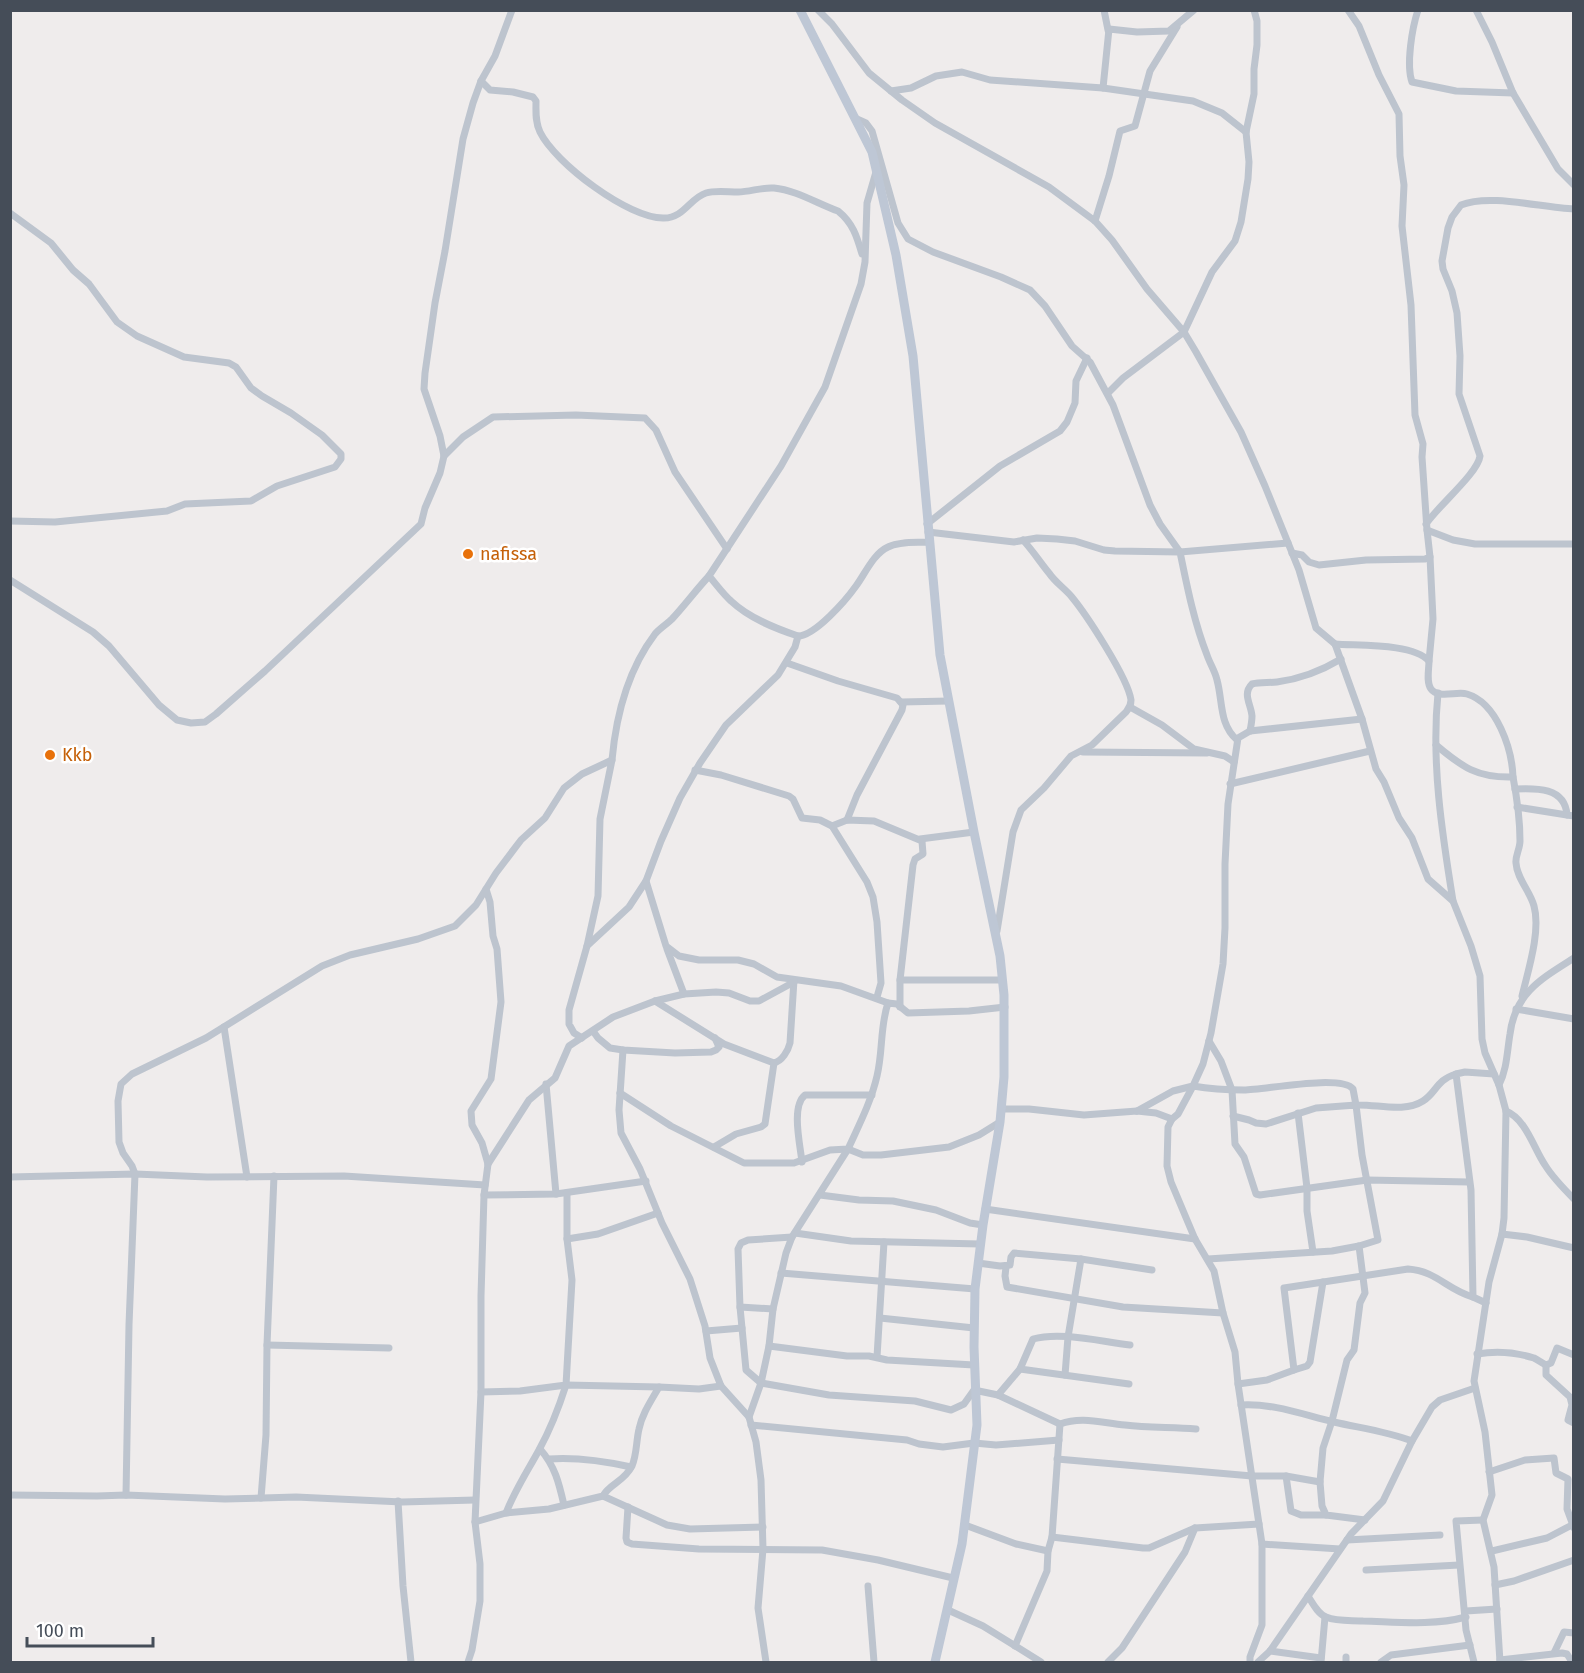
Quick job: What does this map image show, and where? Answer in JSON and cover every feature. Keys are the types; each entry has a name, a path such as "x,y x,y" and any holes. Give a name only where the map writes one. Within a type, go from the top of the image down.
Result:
{"street":[{"path":"10,580 93,632 109,646 159,705 177,720 190,723 205,722 265,671 421,524 444,456 440,436 424,389 425,372 463,139 472,103 495,56 512,10"},
{"path":"800,10 872,152 896,255 913,356 940,655 996,937 1005,1007 1004,1077 1000,1122 985,1209 975,1289 974,1390 977,1425 965,1525 935,1662"},
{"path":"818,10 832,24 869,73 891,91 935,123 1049,187 1095,221 1112,240 1146,289 1184,332 1240,432 1299,570 1316,628 1335,644 1362,718 1370,751 1399,818 1412,838 1428,879 1453,901"},
{"path":"1103,88 1108,30 1104,10"},
{"path":"1108,30 1112,28 1169,31 1194,10"},
{"path":"1108,393 1123,378 1184,332 1206,283 1234,241 1241,222 1248,179 1246,132 1254,94 1257,33 1254,10"},
{"path":"1348,10 1359,26 1379,75 1399,114 1400,156 1404,185 1402,226 1411,305 1413,389 1415,415 1423,444 1422,457 1430,556 1433,619 1428,681 1431,688 1438,693 1468,694 1476,698 1496,718 1507,745 1515,789 1520,843 1516,864 1520,878 1530,893 1535,910 1534,942 1522,996 1511,1023 1507,1063 1499,1085"},
{"path":"1418,10 1411,46 1410,76 1412,82 1456,91 1513,93"},
{"path":"1476,10 1513,93 1558,169 1574,185"},
{"path":"1095,221 1120,131 1135,126 1150,71 1178,25"},
{"path":"891,91 911,88 936,76 962,72 990,80 1103,88 1193,101 1222,113 1246,132"},
{"path":"481,81 490,90 533,97 536,101 537,127 551,148 570,167 630,210 667,218 687,208 707,193 742,193 766,188 785,190 846,217 857,237 865,262"},
{"path":"857,119 866,123 872,131 898,223 908,239 933,252 1030,290 1045,306 1072,346 1087,358 1097,372 1108,393 1150,505 1180,552 1201,634 1218,682 1223,720 1231,735 1237,740"},
{"path":"582,1038 574,1033 569,1024 569,1010 598,896 600,819 612,760 615,730 627,686 656,634 709,576 727,549 781,466 825,387 861,284 865,262 867,203 876,172"},
{"path":"1427,527 1437,508 1471,473 1480,456 1458,394 1460,357 1457,313 1452,291 1443,269 1448,228 1452,217 1461,205 1479,201 1531,203 1574,209"},
{"path":"10,213 51,243 72,270 89,284 117,322 137,336 184,357 236,366 251,388 322,435 338,450 341,459 335,467 277,486 251,501 185,504 167,511 55,522 10,521"},
{"path":"928,533 956,499 1000,466 1060,431 1067,422 1075,403 1076,381 1087,358"},
{"path":"444,456 463,437 493,417 576,415 645,418 656,430 675,472 688,493 727,549"},
{"path":"1427,527 1453,540 1475,544 1574,544"},
{"path":"709,576 731,601 743,610 774,628 798,636 822,625 856,587 879,554 886,548 928,533 944,533 989,541 1014,542 1037,538 1074,541 1115,551 1180,552 1288,543"},
{"path":"996,937 1013,832 1021,810 1077,752 1092,745 1130,707 1131,701 1123,681 1082,611 1023,540"},
{"path":"1292,553 1302,555 1314,564 1324,565 1366,560 1418,560 1430,556"},
{"path":"587,946 629,907 646,881 661,841 695,770 726,725 778,675 787,663 798,636"},
{"path":"1335,644 1372,645 1417,652 1429,661"},
{"path":"1250,731 1252,716 1247,695 1252,684 1309,675 1341,659"},
{"path":"787,663 897,698 901,702 902,710 857,795 847,820"},
{"path":"1438,693 1435,722 1436,745 1446,860 1453,901 1480,976 1482,1039 1485,1053 1499,1085 1506,1111 1504,1218 1489,1282 1477,1354 1475,1388 1485,1432 1489,1472 1491,1495 1484,1528 1489,1536 1492,1551 1500,1661 1554,1653 1567,1654 1572,1662"},
{"path":"901,702 949,701"},
{"path":"1130,707 1162,725 1194,749 1225,756 1234,762"},
{"path":"1250,1662 1262,1624 1262,1544 1235,1352 1223,1313 1214,1271 1195,1239 1171,1182 1167,1166 1168,1127 1178,1114 1203,1064 1223,964 1225,864 1230,784 1237,740 1250,731 1362,718"},
{"path":"1436,745 1470,771 1513,777"},
{"path":"1230,784 1370,751"},
{"path":"1077,752 1207,753"},
{"path":"126,1495 135,1174 119,1142 118,1101 121,1084 132,1074 224,1028 322,966 350,954 418,939 455,926 476,905 521,840 545,818 564,788 582,774 612,760"},
{"path":"695,770 722,775 789,796 794,799 802,818 820,819 832,826 867,882 875,907 881,983 877,997"},
{"path":"1515,789 1544,789 1553,792 1565,803 1570,815"},
{"path":"1517,807 1570,815"},
{"path":"832,826 847,820 874,821 920,839 974,832"},
{"path":"900,1007 900,980 913,865 915,859 922,856 923,851 920,839"},
{"path":"646,881 684,994"},
{"path":"468,1662 480,1601 480,1564 475,1500 481,1392 484,1195 488,1164 482,1143 472,1125 471,1111 491,1079 500,1013 497,949 486,889"},
{"path":"666,946 679,956 699,960 738,960 754,964 777,977 841,986 893,1003 908,1013 1005,1007"},
{"path":"1522,996 1574,958"},
{"path":"900,980 1002,980"},
{"path":"488,1164 529,1100 555,1078 569,1046 613,1017 655,1001 684,994 729,993 754,1002 794,981"},
{"path":"655,1001 724,1044 774,1063 780,1061 789,1048 794,981"},
{"path":"748,1417 761,1383 769,1347 773,1309 781,1274 794,1235 848,1149 872,1095 881,1053 884,1014 888,1003"},
{"path":"1516,1009 1574,1019"},
{"path":"224,1028 246,1177"},
{"path":"593,1031 610,1048 675,1053 711,1052 719,1047 715,1038"},
{"path":"1209,1041 1221,1061 1233,1090 1235,1144 1244,1157 1256,1194 1260,1196 1367,1180 1470,1182"},
{"path":"623,1050 620,1093 621,1133 646,1181 675,1251 690,1279 706,1331 710,1358 721,1386 748,1417 756,1442 761,1480 764,1549 758,1608 766,1662"},
{"path":"714,1147 736,1134 765,1124 774,1063"},
{"path":"1233,1116 1259,1124 1316,1108 1356,1105 1405,1108 1422,1102 1441,1081 1455,1074 1465,1072 1494,1074"},
{"path":"1455,1074 1470,1182 1473,1298"},
{"path":"546,1084 556,1194"},
{"path":"1137,1110 1173,1091 1193,1086 1246,1090 1292,1084 1344,1084 1353,1089 1378,1240 1332,1251 1208,1259"},
{"path":"620,1093 670,1126 744,1163 785,1164 801,1161 830,1150 848,1149 863,1155 881,1155 949,1147 979,1136 1000,1122"},
{"path":"801,1161 797,1108 800,1099 805,1095 872,1095"},
{"path":"1001,1109 1029,1109 1084,1115 1137,1110 1156,1113 1172,1119"},
{"path":"1506,1111 1518,1119 1545,1166 1559,1185 1574,1199"},
{"path":"1298,1113 1313,1252"},
{"path":"10,1177 135,1174 246,1177 344,1176 485,1185"},
{"path":"261,1498 266,1435 274,1176"},
{"path":"484,1195 556,1194 646,1181"},
{"path":"506,1513 516,1489 540,1449 566,1385 572,1280 567,1239 567,1193"},
{"path":"820,1194 859,1200 893,1200 936,1210 983,1225"},
{"path":"985,1209 1195,1239"},
{"path":"567,1239 598,1234 658,1213"},
{"path":"1502,1234 1527,1237 1574,1248"},
{"path":"974,1390 964,1404 951,1410 915,1401 829,1395 761,1383 746,1370 740,1307 738,1249 741,1243 748,1240 794,1235 852,1241 980,1244"},
{"path":"877,1358 885,1242"},
{"path":"1326,1515 1322,1506 1320,1482 1323,1448 1347,1360 1354,1350 1360,1303 1365,1293 1359,1246"},
{"path":"978,1263 1005,1267 1010,1265 1014,1253 1081,1259 1152,1270"},
{"path":"1065,1375 1068,1337 1081,1259"},
{"path":"1005,1267 1007,1287 1123,1308 1223,1313"},
{"path":"1294,1370 1284,1288 1405,1269 1424,1270 1455,1292 1486,1304"},
{"path":"781,1274 975,1289"},
{"path":"1238,1384 1267,1380 1306,1366 1310,1362 1323,1282"},
{"path":"740,1307 773,1309"},
{"path":"880,1318 974,1328"},
{"path":"706,1331 742,1328"},
{"path":"998,1395 1020,1369 1033,1339 1044,1336 1068,1337 1130,1345"},
{"path":"267,1345 389,1348"},
{"path":"769,1347 847,1356 974,1365"},
{"path":"1546,1365 1551,1363 1557,1348 1574,1355"},
{"path":"1477,1354 1507,1352 1536,1359 1546,1365"},
{"path":"1546,1365 1546,1375 1570,1397 1572,1405 1568,1420 1574,1423"},
{"path":"1020,1369 1129,1384"},
{"path":"481,1392 520,1391 566,1385 699,1389 721,1386"},
{"path":"603,1496 606,1490 626,1477 636,1456 638,1430 642,1417 659,1387"},
{"path":"1258,1662 1270,1651 1340,1549 1383,1501 1412,1441 1436,1402 1475,1388"},
{"path":"974,1390 998,1395 1060,1424 1071,1420 1096,1420 1124,1425 1196,1429"},
{"path":"1241,1405 1271,1406 1384,1431 1412,1441"},
{"path":"1015,1646 1047,1571 1048,1551 1052,1537 1060,1424"},
{"path":"751,1425 907,1440 943,1447 974,1443 996,1445 1059,1440"},
{"path":"540,1449 549,1459 558,1476 564,1505"},
{"path":"1489,1472 1525,1460 1552,1457 1556,1473 1568,1479 1573,1526 1547,1538 1492,1551"},
{"path":"549,1459 601,1460 631,1467"},
{"path":"1057,1459 1252,1476 1286,1476 1320,1482"},
{"path":"1286,1476 1291,1511 1302,1515 1326,1515 1365,1520"},
{"path":"10,1495 126,1495 225,1499 296,1497 398,1501 475,1500"},
{"path":"475,1522 506,1513 549,1509 603,1496 668,1525 690,1528 763,1527"},
{"path":"398,1501 403,1586 411,1662"},
{"path":"628,1507 626,1538 627,1542 632,1544 699,1549 822,1550 878,1560 953,1578"},
{"path":"1474,1662 1459,1565 1456,1521 1484,1520"},
{"path":"1052,1537 1149,1548 1195,1528 1258,1524"},
{"path":"965,1525 1016,1544 1048,1551"},
{"path":"1108,1662 1122,1648 1179,1562 1195,1528"},
{"path":"1347,1540 1440,1535"},
{"path":"1262,1544 1340,1549"},
{"path":"1496,1585 1574,1560"},
{"path":"1366,1570 1459,1565"},
{"path":"868,1586 874,1662"},
{"path":"1308,1596 1317,1610 1325,1617 1343,1620 1410,1623 1449,1621 1466,1614 1497,1609"},
{"path":"948,1610 983,1626 1041,1662"},
{"path":"1270,1651 1321,1660 1325,1617"},
{"path":"1554,1653 1564,1632 1574,1633"},
{"path":"1381,1662 1391,1655 1470,1645"}],"place":[{"name":"nafissa","path":"468,554"},
{"name":"Kkb","path":"50,755"}]}
